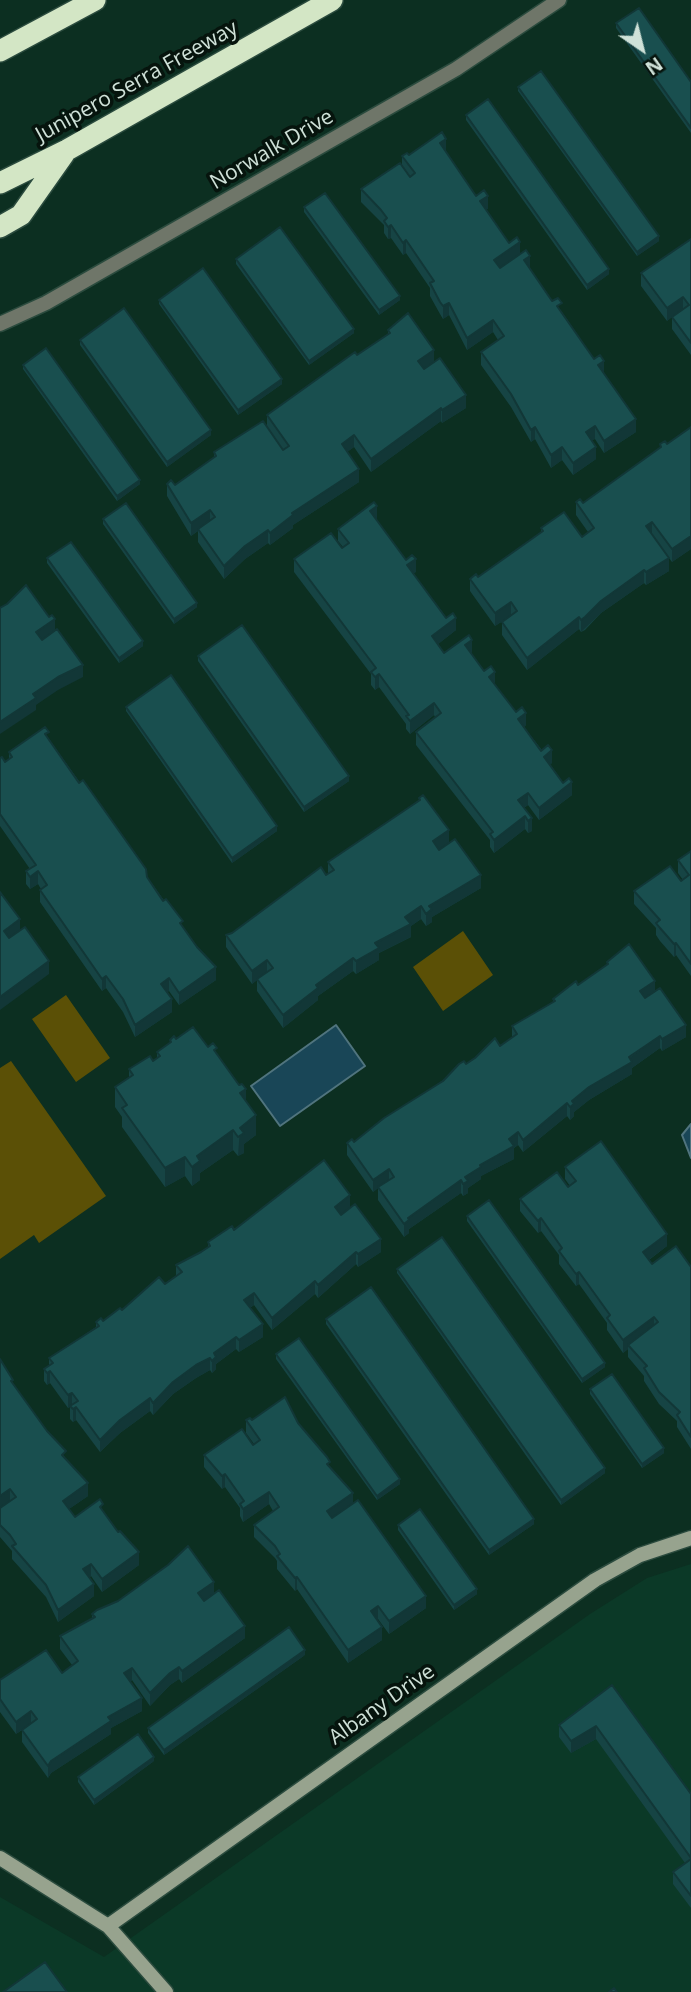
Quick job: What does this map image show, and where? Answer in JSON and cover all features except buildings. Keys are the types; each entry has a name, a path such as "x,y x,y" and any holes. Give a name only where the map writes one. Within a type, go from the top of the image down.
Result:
{"highway":[{"path":"0,51 95,0"},
{"name":"Junipero Serra Freeway","path":"0,183 67,150 332,0"},
{"path":"0,227 21,215 67,150"}],"street":[{"name":"Norwalk Drive","path":"0,324 57,296 456,69 559,0"},
{"name":"Albany Drive","path":"108,1926 595,1580 640,1555 691,1538"},
{"path":"0,1857 108,1926 166,1992"}],"shaded area":[{"path":"463,931 493,975 443,1011 413,967"},
{"path":"66,995 110,1058 76,1082 32,1019"},
{"path":"11,1061 106,1196 39,1243 34,1235 0,1259 0,1068"},
{"path":"691,1564 691,1992 0,1992 0,1897 104,1957 590,1614 647,1578"}],"water":[{"path":"336,1025 365,1066 280,1126 251,1086"},
{"path":"691,1124 691,1158 682,1135"}]}
